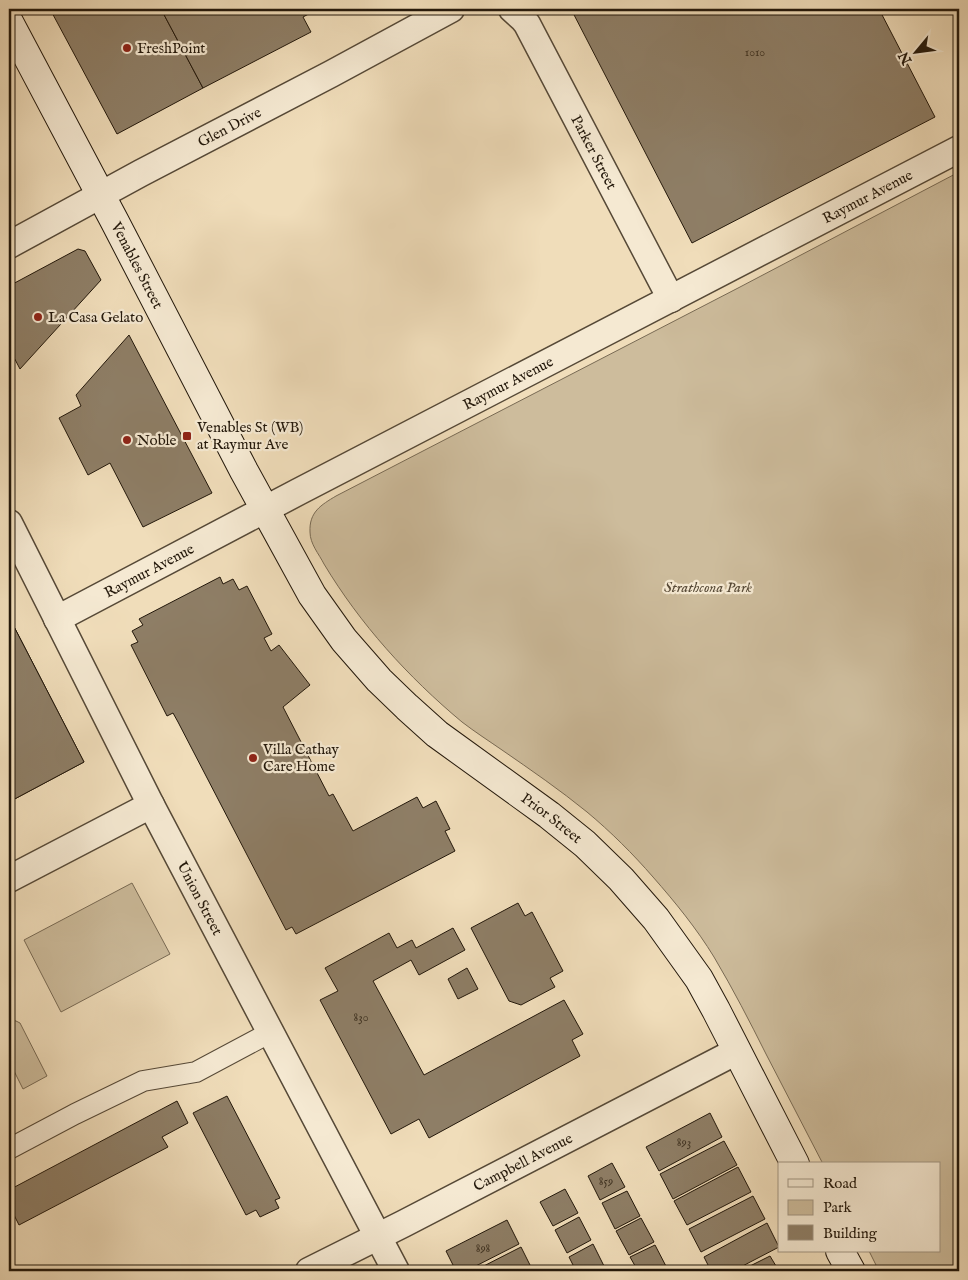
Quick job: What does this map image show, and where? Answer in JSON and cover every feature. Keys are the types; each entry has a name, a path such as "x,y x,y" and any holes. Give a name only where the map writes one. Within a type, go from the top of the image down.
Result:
{"main road":[{"name":"Venables Street","path":"9,22 265,509"},
{"name":"Prior Street","path":"265,509 312,594 344,640 379,680 437,734 549,815 585,844 622,879 656,918 698,979 721,1019 793,1162"},
{"path":"841,1252 851,1271"}],"street":[{"name":"Glen Drive","path":"9,245 451,9"},
{"name":"Parker Street","path":"512,9 528,24 672,299"},
{"name":"Raymur Avenue","path":"57,619 959,149"},
{"name":"Union Street","path":"9,523 151,805 396,1271"},
{"path":"9,879 151,805"},
{"path":"9,1149 143,1081 196,1072 271,1032"},
{"name":"Campbell Avenue","path":"309,1271 737,1051"}],"green space":[{"name":"Strathcona Park","path":"959,172 959,1271 879,1271 870,1252 940,1252 940,1162 822,1162 728,981 693,926 661,886 613,835 577,804 462,722 423,687 386,649 353,608 324,564 310,536 310,525 314,514 325,503 336,496"},
{"path":"132,883 170,954 61,1012 24,940"},
{"path":"9,1019 20,1023 47,1076 23,1089 9,1061"}],"building":[{"name":"FreshPoint","path":"50,9 161,9 203,88 117,134"},
{"path":"161,9 318,9 303,17 311,32 203,88"},
{"path":"571,9 879,9 935,117 692,243"},
{"name":"La Casa Gelato","path":"78,249 85,251 101,280 20,369 9,348 9,286"},
{"name":"Noble","path":"129,335 212,493 143,527 110,463 88,475 59,418 81,406 76,395"},
{"name":"Villa Cathay Care Home","path":"220,577 223,584 233,579 239,590 247,586 272,634 264,638 271,651 279,645 310,685 283,707 329,796 333,794 353,831 417,797 423,808 436,801 450,829 445,831 455,851 296,934 292,927 286,930 178,722 173,713 167,716 131,645 138,642 132,631 143,625 139,619"},
{"path":"9,617 84,762 9,802"},
{"path":"9,617 84,762 9,802"},
{"path":"518,903 525,916 532,912 563,971 550,978 555,987 521,1005 509,1001 471,928"},
{"path":"453,928 465,950 419,975 411,960 373,981 424,1075 564,1000 583,1034 572,1040 580,1056 429,1138 419,1119 391,1134 320,1000 338,991 325,968 389,933 397,948 412,940 416,948"},
{"path":"467,968 478,989 458,999 448,979"},
{"path":"227,1096 280,1198 275,1200 279,1208 260,1217 256,1210 246,1215 193,1113"},
{"path":"177,1101 188,1123 162,1137 168,1147 19,1225 9,1205 9,1190"},
{"path":"710,1113 722,1137 659,1171 646,1147"},
{"path":"724,1141 737,1165 673,1199 660,1174"},
{"path":"612,1163 625,1187 600,1200 588,1176"},
{"path":"738,1167 751,1192 687,1225 674,1201"},
{"path":"565,1189 578,1213 553,1226 540,1202"},
{"path":"627,1191 640,1216 615,1229 602,1203"},
{"path":"753,1196 765,1219 701,1252 689,1229"},
{"path":"579,1217 591,1240 567,1253 555,1230"},
{"path":"641,1218 654,1242 629,1255 616,1231"},
{"path":"507,1220 519,1244 466,1271 456,1271 446,1251"},
{"path":"767,1223 778,1245 778,1248 733,1271 711,1271 704,1257"},
{"path":"593,1244 605,1268 599,1271 576,1271 569,1257"},
{"path":"655,1245 668,1270 638,1271 630,1257"},
{"path":"521,1247 533,1271 474,1271"},
{"path":"770,1256 779,1271 740,1271"}],"place":[{"name":"FreshPoint","path":"127,48"},
{"name":"La Casa Gelato","path":"38,317"},
{"name":"Venables St (WB) at Raymur Ave","path":"187,436"},
{"name":"Noble","path":"127,440"},
{"name":"Villa Cathay Care Home","path":"253,758"}]}
